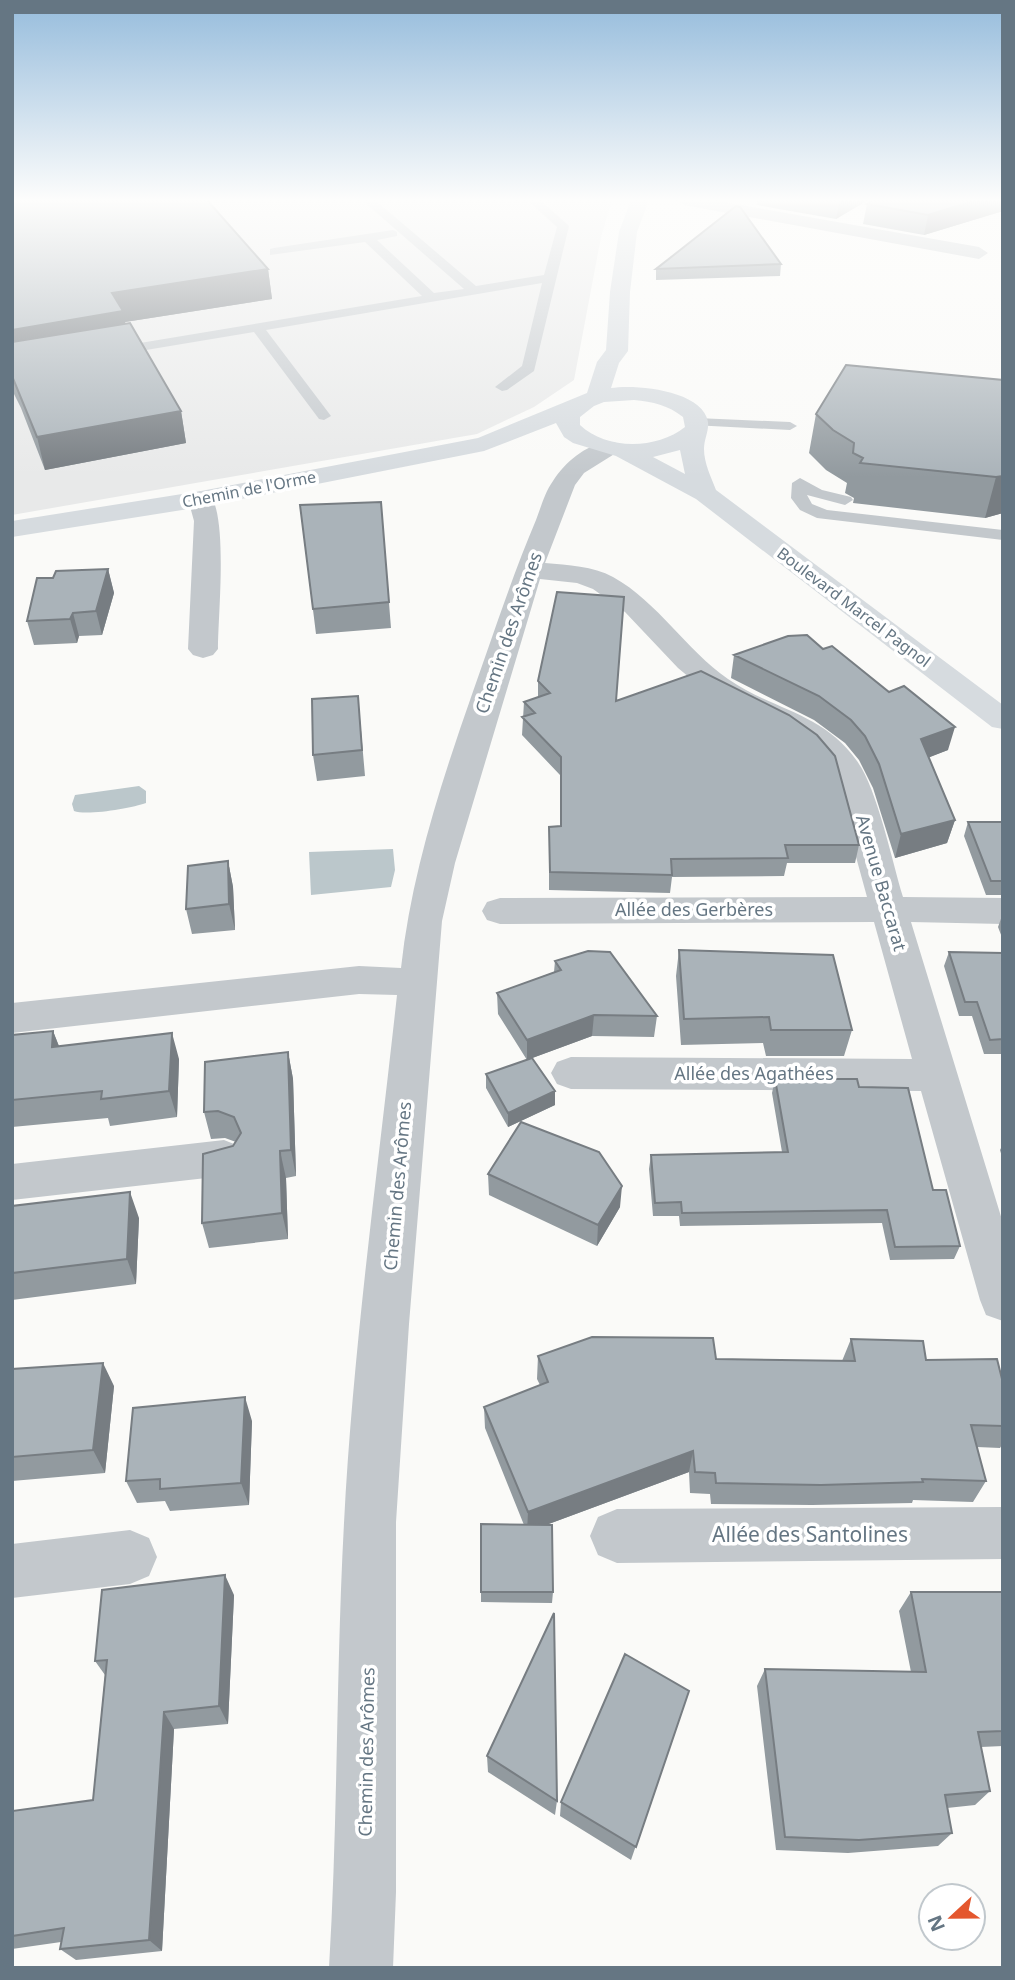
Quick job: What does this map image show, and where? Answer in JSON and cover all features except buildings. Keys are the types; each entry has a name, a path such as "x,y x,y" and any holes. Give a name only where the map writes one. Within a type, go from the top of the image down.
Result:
{"street":[{"path":"620,292 617,351 608,362 597,397 614,394 649,395 681,404"},
{"path":"617,351 636,371 692,413 696,426 691,450 705,494"},
{"name":"Chemin de l'Orme","path":"484,444 597,397"},
{"path":"575,407 568,416 569,426 576,435 607,447"},
{"name":"Chemin de l'Orme","path":"12,529 201,499 484,444 552,443 666,448 684,441 696,426"},
{"name":"Boulevard Marcel Pagnol","path":"607,447 705,494 999,714"},
{"name":"Chemin des Arômes","path":"361,1968 370,1522 385,1324 424,921 437,863 485,703 529,570 563,484 575,468 607,447"},
{"path":"201,499 207,521 203,649"},
{"name":"Avenue Baccarat","path":"529,570 578,575 609,569 623,596 649,618 694,668 752,707 810,731 840,759 849,773 937,1075 1000,1278"},
{"name":"Allée des Gerbères","path":"500,911 1003,911"},
{"path":"12,1018 359,980 417,982"},
{"name":"Allée des Agathées","path":"571,1073 937,1075"},
{"path":"12,1182 224,1158"},
{"name":"Allée des Santolines","path":"617,1536 1003,1533"},
{"path":"12,1571 130,1557"}],"lane":[{"path":"426,292 433,299"},
{"path":"99,354 473,292"},
{"path":"502,387 528,368 546,292"},
{"path":"258,328 324,416"},
{"path":"696,426 790,426"},
{"path":"845,500 817,494 800,483 799,498 806,507 823,515 1003,535"}],"shaded area":[{"path":"12,292 591,292 574,380 534,407 477,434 12,515"},
{"path":"139,786 146,791 146,803 99,812 74,811 72,804 75,795"},
{"path":"393,849 395,870 391,887 311,895 309,852"}]}
